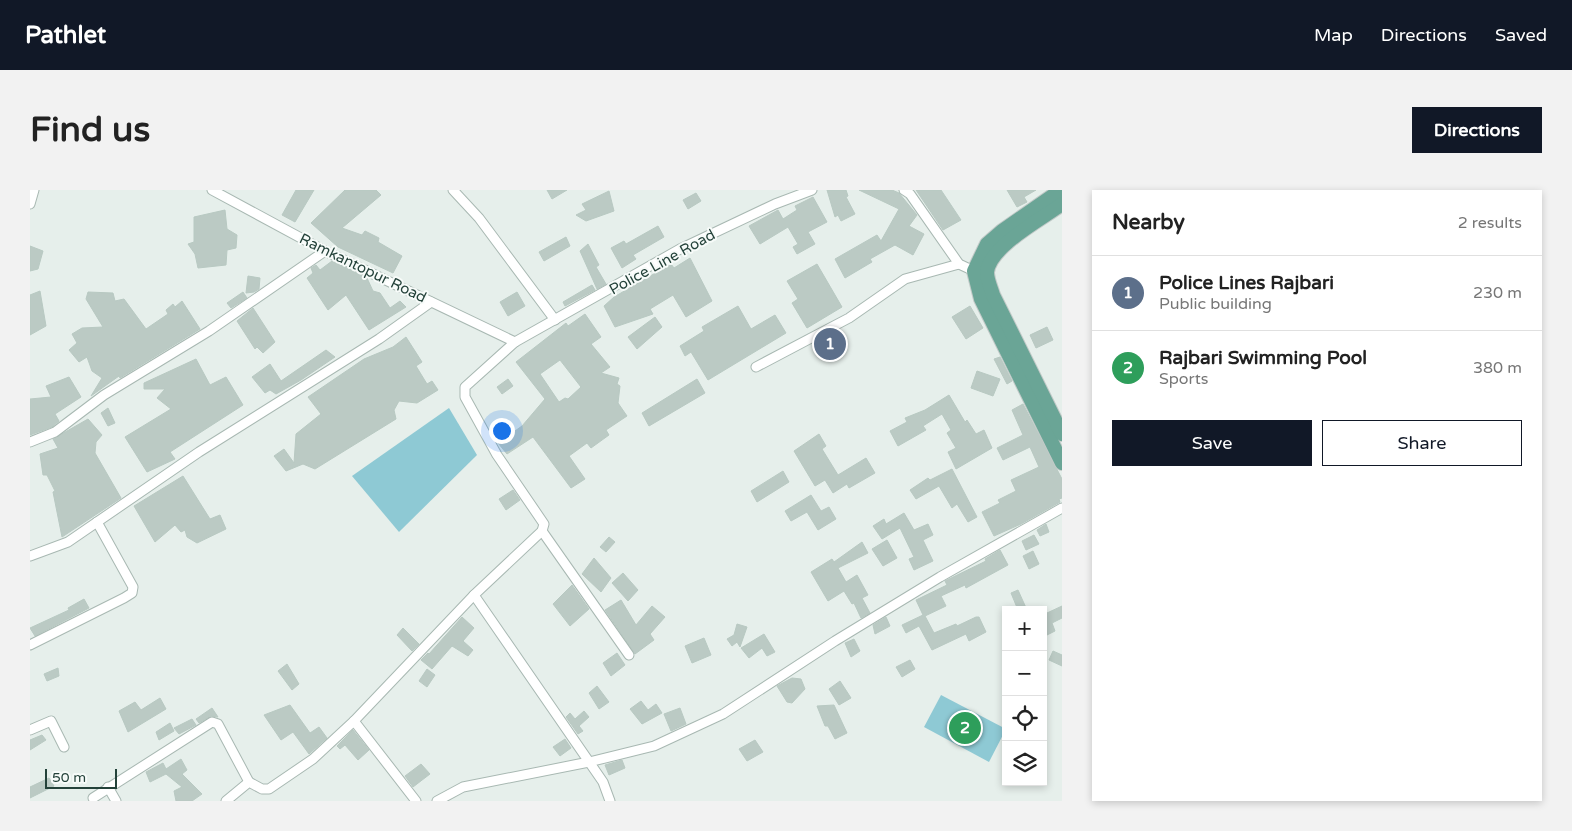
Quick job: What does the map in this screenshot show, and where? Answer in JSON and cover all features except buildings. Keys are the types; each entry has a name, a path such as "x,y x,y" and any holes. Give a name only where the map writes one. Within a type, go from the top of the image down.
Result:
{"main road":[{"path":"1062,190 1002,231 987,244 974,271 981,299 1062,463"},
{"path":"1062,204 996,253 987,273 993,295 1062,434"}],"street":[{"path":"30,204 34,190"},
{"name":"Ramkantopur Road","path":"212,190 325,252 515,342"},
{"path":"453,190 479,218 555,320"},
{"name":"Police Line Road","path":"629,655 542,531 544,524 542,518 497,455 464,394 464,387 515,342 680,248 775,204 812,190"},
{"path":"904,190 910,194 959,264 974,271"},
{"path":"30,442 55,432 104,395 209,331 325,252"},
{"path":"756,366 849,318 905,279 959,264"},
{"path":"30,556 68,542 199,452 371,344 431,302"},
{"path":"437,801 463,787 589,762 654,746 723,714 843,636 940,577 1062,508"},
{"path":"30,645 124,598 132,592 133,587 97,522"},
{"path":"92,798 212,722 218,724 249,782 262,789 269,789 312,759 354,721 474,595 542,531"},
{"path":"474,595 603,782 610,801"},
{"path":"30,730 51,720 64,747"},
{"path":"354,721 416,801"},
{"path":"226,801 249,782"},
{"path":"108,787 116,801"}],"water":[{"path":"449,408 477,455 399,532 352,476"},
{"path":"941,695 1002,727 1002,737 989,762 924,727"}],"place":[{"name":"Police Lines Rajbari","path":"830,344"},
{"name":"Rajbari Swimming Pool","path":"965,728"}]}
